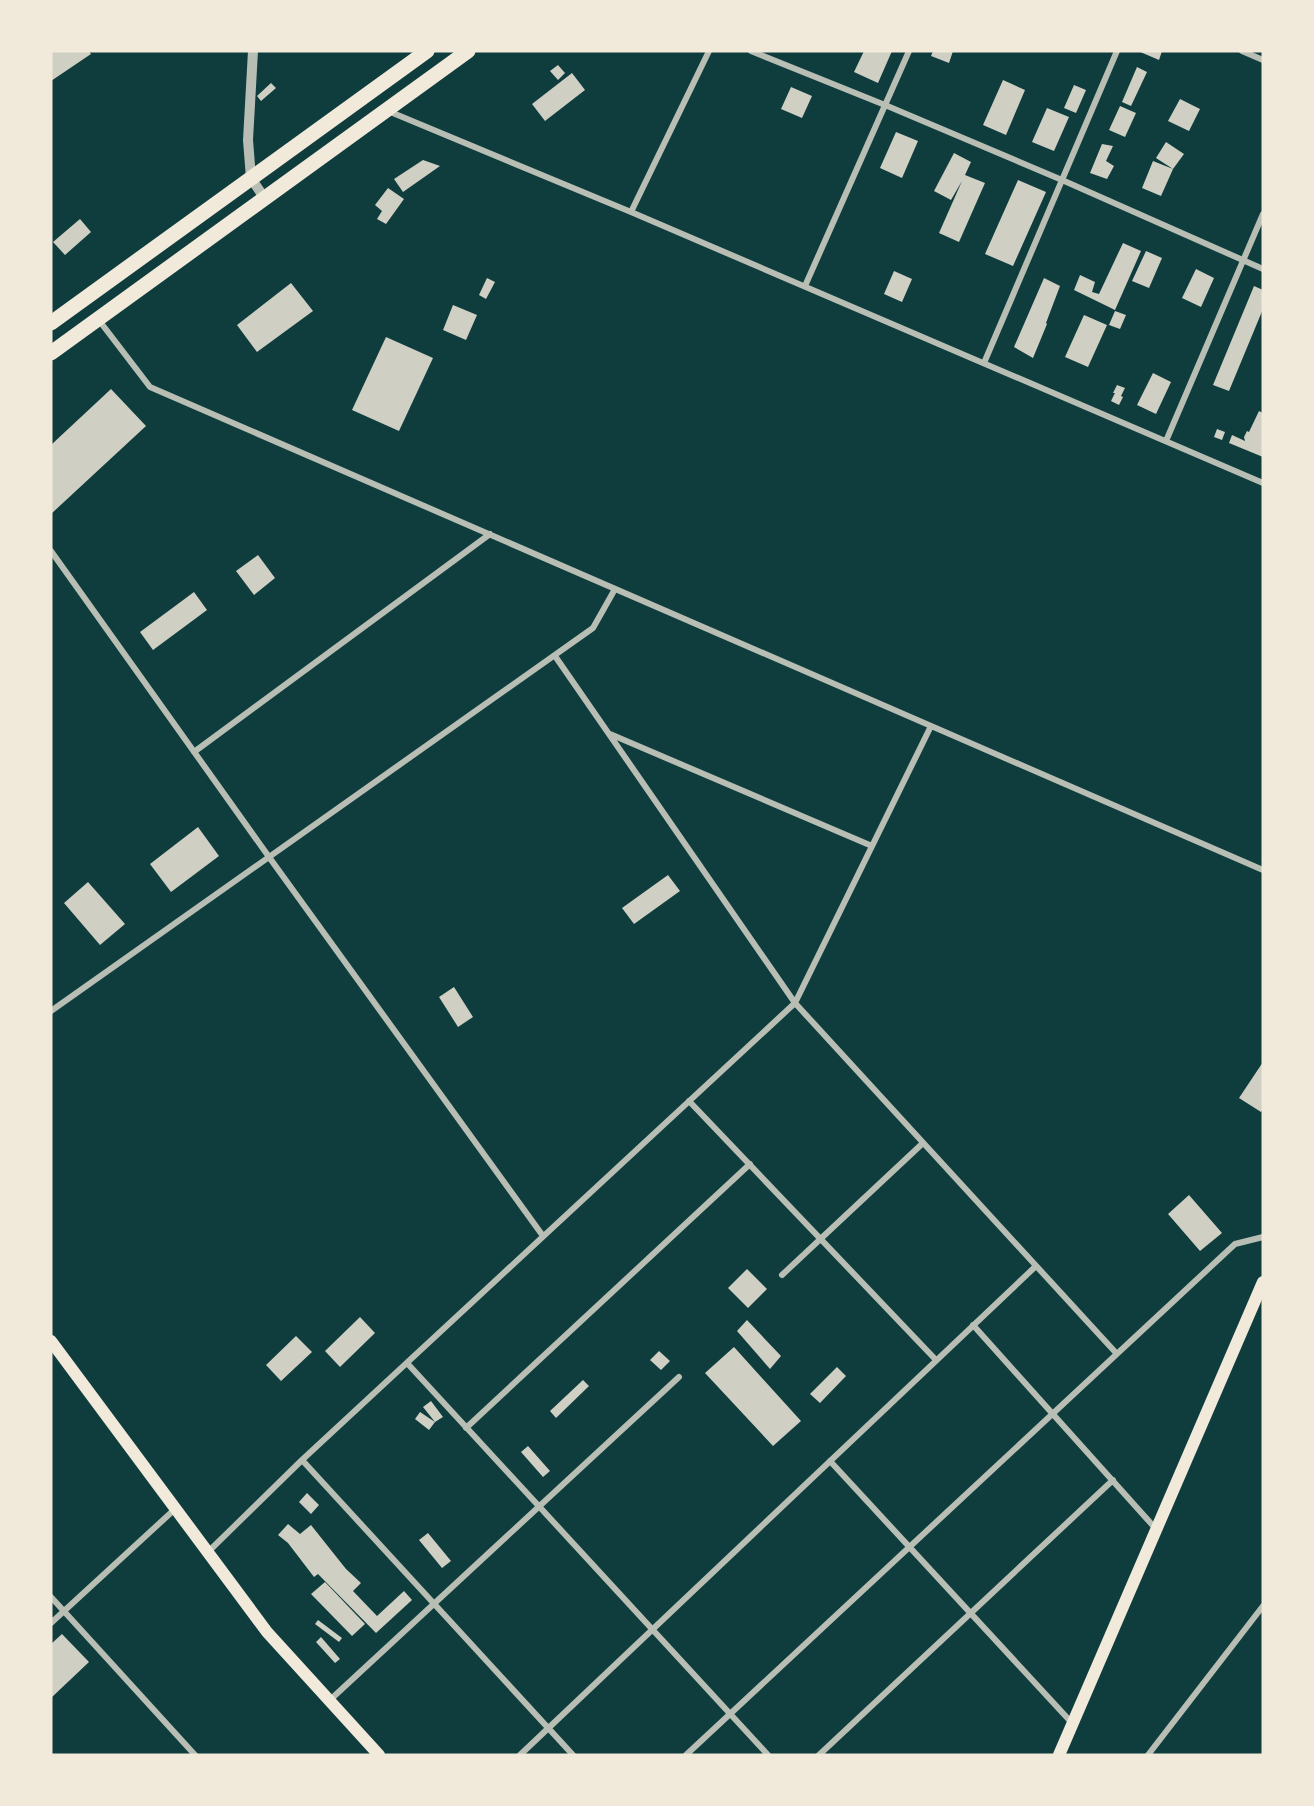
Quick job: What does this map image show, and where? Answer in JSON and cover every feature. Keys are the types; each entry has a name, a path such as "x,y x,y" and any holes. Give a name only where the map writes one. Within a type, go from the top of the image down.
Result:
{"main road":[{"path":"51,322 428,51"},
{"path":"51,353 468,51"},
{"path":"1059,1755 1263,1281"},
{"path":"53,1346 267,1632 376,1754"}],"street":[{"path":"253,51 248,140 251,178 265,199"},
{"path":"631,212 709,51"},
{"path":"751,51 1062,180 1263,269"},
{"path":"805,286 909,51"},
{"path":"984,363 1118,51"},
{"path":"1242,51 1263,60"},
{"path":"386,110 805,286 1263,483"},
{"path":"1166,441 1263,214"},
{"path":"98,319 150,387 1263,870"},
{"path":"194,752 490,534"},
{"path":"51,551 543,1236"},
{"path":"51,1011 593,628 615,589"},
{"path":"555,656 795,1003 1117,1354"},
{"path":"208,1552 302,1460 795,1003 931,726"},
{"path":"609,734 872,846"},
{"path":"689,1101 936,1360"},
{"path":"782,1275 923,1143"},
{"path":"466,1428 750,1164"},
{"path":"686,1755 1234,1244 1263,1237"},
{"path":"520,1755 1036,1266"},
{"path":"973,1325 1156,1529"},
{"path":"406,1363 768,1755"},
{"path":"329,1701 679,1377"},
{"path":"302,1460 573,1755"},
{"path":"830,1461 1073,1724"},
{"path":"819,1755 1113,1480"},
{"path":"51,1623 175,1509"},
{"path":"51,1597 195,1755"},
{"path":"1148,1755 1263,1606"}],"building":[{"path":"51,51 89,51 91,54 51,81"},
{"path":"864,51 892,51 878,83 854,72"},
{"path":"933,51 953,51 949,63 931,56"},
{"path":"1138,51 1162,51 1159,60"},
{"path":"558,65 565,73 558,80 550,71"},
{"path":"1137,67 1147,72 1131,106 1122,102"},
{"path":"572,73 585,90 545,121 532,104"},
{"path":"1003,80 1025,90 1006,135 983,125"},
{"path":"271,83 276,88 261,101 257,96"},
{"path":"1074,85 1086,90 1076,113 1064,108"},
{"path":"791,87 812,96 802,118 781,109"},
{"path":"1180,99 1200,109 1189,131 1168,121"},
{"path":"1120,106 1136,113 1125,137 1109,130"},
{"path":"1047,108 1069,117 1054,151 1032,142"},
{"path":"896,132 918,141 902,178 880,168"},
{"path":"1166,142 1184,154 1173,169 1156,158"},
{"path":"1102,144 1113,146 1106,161 1114,166 1107,179 1090,173"},
{"path":"954,153 971,162 965,175 985,183 959,242 939,233 962,181 951,200 934,191"},
{"path":"423,160 440,166 403,192 394,179"},
{"path":"1153,161 1173,169 1161,196 1142,188"},
{"path":"1018,180 1046,192 1013,266 985,254"},
{"path":"388,188 404,199 386,224 377,219 382,211 375,205"},
{"path":"80,219 91,232 65,255 53,242"},
{"path":"1123,243 1141,251 1115,310 1074,290 1080,275 1095,282 1092,292 1099,294"},
{"path":"1146,251 1162,258 1149,288 1132,281"},
{"path":"1196,269 1214,278 1201,307 1182,298"},
{"path":"894,271 912,279 902,302 884,294"},
{"path":"487,278 495,282 486,299 479,295"},
{"path":"1044,278 1060,286 1033,358 1014,347"},
{"path":"291,283 313,311 257,352 237,325"},
{"path":"1254,286 1263,290 1263,309 1229,391 1213,385"},
{"path":"453,305 477,315 466,340 443,330"},
{"path":"1115,311 1126,315 1120,329 1109,325"},
{"path":"1084,315 1107,325 1088,367 1065,357"},
{"path":"386,337 433,358 399,431 352,410"},
{"path":"1153,373 1171,382 1156,414 1137,405"},
{"path":"1117,385 1125,388 1119,405 1111,401"},
{"path":"111,389 146,426 51,514 51,445"},
{"path":"1259,411 1263,413 1263,457 1229,443 1232,435 1245,441 1244,437 1247,431 1249,432"},
{"path":"1217,429 1225,432 1222,440 1214,437"},
{"path":"258,555 275,578 254,595 236,571"},
{"path":"194,592 207,610 153,650 140,632"},
{"path":"198,827 219,856 171,892 150,864"},
{"path":"668,875 680,891 634,924 622,908"},
{"path":"88,882 125,924 100,945 64,903"},
{"path":"454,987 473,1017 458,1027 439,997"},
{"path":"1263,1062 1263,1109 1261,1112 1239,1098"},
{"path":"1189,1195 1222,1233 1200,1251 1168,1214"},
{"path":"747,1269 767,1289 748,1308 728,1288"},
{"path":"360,1317 375,1333 340,1367 325,1351"},
{"path":"747,1320 781,1356 770,1369 737,1331"},
{"path":"296,1336 312,1352 281,1381 266,1365"},
{"path":"734,1347 801,1421 773,1446 705,1373"},
{"path":"659,1351 670,1361 661,1370 650,1360"},
{"path":"837,1367 846,1376 820,1403 810,1394"},
{"path":"583,1380 589,1386 556,1418 550,1411"},
{"path":"431,1401 443,1417 435,1422 423,1407"},
{"path":"420,1412 435,1422 429,1430 415,1419"},
{"path":"528,1446 550,1471 543,1477 521,1452"},
{"path":"307,1493 319,1505 311,1514 299,1502"},
{"path":"288,1524 300,1534 311,1525 346,1569 361,1583 353,1591 377,1616 404,1591 412,1600 376,1633 318,1574 314,1577 288,1543 278,1535"},
{"path":"428,1533 451,1561 442,1568 419,1540"},
{"path":"325,1582 365,1624 352,1636 311,1594"},
{"path":"318,1620 342,1638 339,1642 315,1624"},
{"path":"62,1634 89,1662 51,1698 51,1644"},
{"path":"321,1637 340,1659 335,1663 316,1642"}]}
